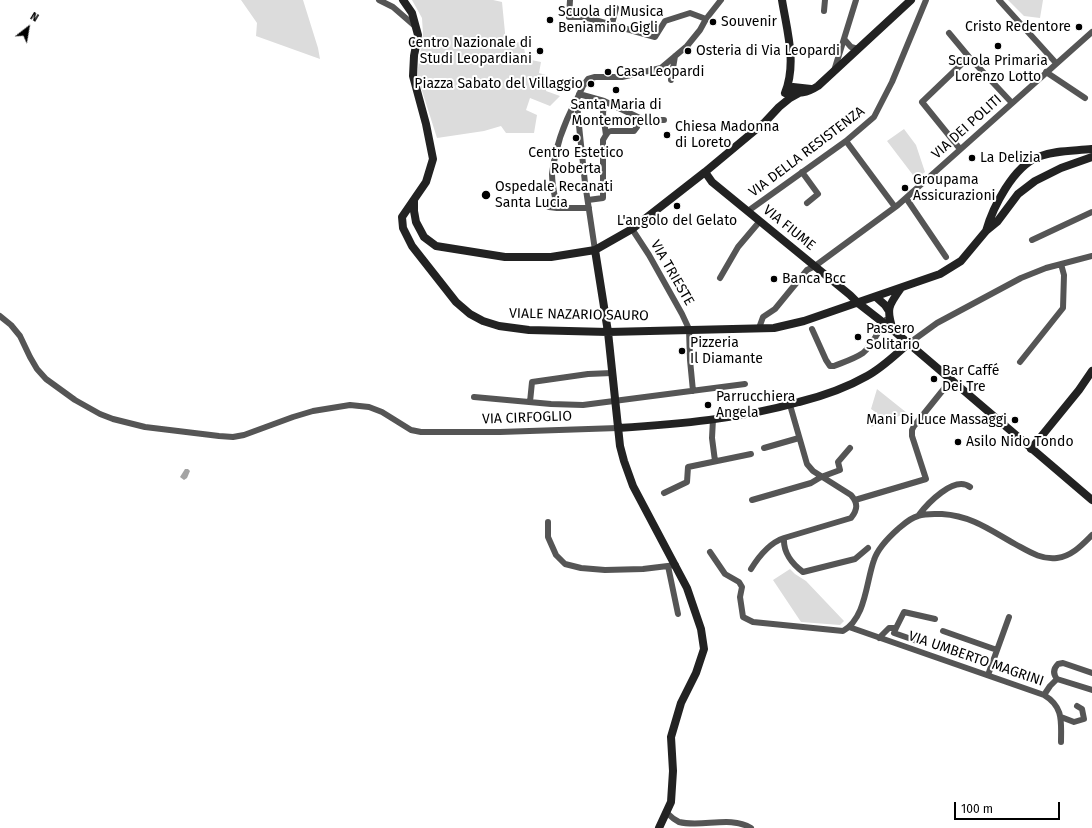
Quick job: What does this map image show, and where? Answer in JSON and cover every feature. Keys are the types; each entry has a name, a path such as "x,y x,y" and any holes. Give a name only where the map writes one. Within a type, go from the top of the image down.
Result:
{"street":[{"path":"379,0 393,7 417,28"},
{"path":"403,0 412,13 417,28"},
{"path":"570,0 569,17 584,17 655,37 665,21 690,13 706,19"},
{"path":"557,208 552,175 558,146 569,114 588,79 595,77 622,77 661,68 700,30 706,19 721,0"},
{"path":"779,107 787,89 791,67 791,57 782,0"},
{"path":"824,0 824,11"},
{"path":"414,199 416,222 424,237 436,246 505,257 551,257 596,250 632,229 705,172 765,122 790,98 799,93 812,89 834,71 841,59 844,39 856,0"},
{"path":"841,59 850,56 912,0"},
{"name":"VIA DELLA RESISTENZA","path":"748,211 846,141 869,122 877,112 892,82 926,0"},
{"path":"999,0 1056,63"},
{"path":"611,24 616,8"},
{"name":"VIALE NAZARIO SAURO","path":"417,28 418,35 414,56 413,76 434,159 426,182 402,217 403,228 412,246 456,302 470,314 483,321 499,326 529,330 608,332 759,328 791,325 940,274 961,261 986,232 997,222 1018,194 1035,181 1074,163 1092,157"},
{"name":"VIA DEI POLITI","path":"815,266 906,198 1092,32"},
{"path":"949,34 1012,103"},
{"path":"844,39 851,47 858,49"},
{"path":"844,39 845,49 850,56"},
{"path":"671,80 675,56"},
{"path":"960,149 922,102 970,57"},
{"path":"1046,72 1084,98"},
{"path":"787,89 793,87 812,89"},
{"path":"787,89 799,93"},
{"path":"578,96 604,101 639,118 650,121 664,120"},
{"path":"578,96 588,200 608,332 620,446 633,486 672,565 687,588 701,629 704,649 696,673 681,704 671,737 673,771 670,802 667,813 659,828"},
{"path":"604,101 603,114 606,135"},
{"path":"588,200 603,198 603,140 606,135 611,131 634,131 637,127 639,118"},
{"path":"846,141 895,207"},
{"name":"VIALE NAZARIO SAURO","path":"986,232 990,218 1000,199 1014,177 1026,164 1038,157 1058,152 1092,149"},
{"path":"1074,163 1092,164"},
{"name":"VIA FIUME","path":"705,172 712,182 858,303 875,315 887,316"},
{"path":"802,172 818,194 807,203"},
{"path":"906,198 946,257"},
{"path":"549,207 589,208"},
{"path":"1032,240 1092,212"},
{"path":"720,278 738,247 760,221"},
{"name":"VIA TRIESTE","path":"632,229 655,266 682,314 689,330"},
{"path":"618,428 673,424 748,415 790,405 840,390 868,375 936,323 963,308 1021,278 1061,264 1092,256"},
{"path":"1020,362 1063,308 1064,275 1061,264"},
{"path":"759,328 763,317 775,309 807,270 815,266"},
{"path":"812,330 830,366 834,366 858,356 864,352 876,337 887,316 891,303 902,287"},
{"path":"875,315 874,304 876,297 885,305 887,316 894,331 1092,500"},
{"name":"VIA CIRFOGLIO","path":"0,316 11,325 20,336 34,363 46,380 75,400 100,414 152,428 233,437 244,435 313,411 350,405 369,407 382,412 411,430 421,432 437,433 618,428"},
{"path":"689,330 693,391"},
{"path":"530,402 532,382 588,374 612,373"},
{"path":"1031,449 1091,376"},
{"path":"855,500 926,479 912,436 912,430 951,380"},
{"path":"474,397 577,406 745,384"},
{"path":"751,569 764,551 773,543 784,538 851,518 856,512 857,506 855,500 850,495 813,471 807,464 790,405"},
{"path":"713,419 712,438 715,461"},
{"path":"764,448 799,438"},
{"path":"752,500 811,483 821,476 840,470 838,462 850,448"},
{"path":"664,493 686,482 688,467 751,454"},
{"path":"918,516 928,503 942,492 956,485 967,484 970,487"},
{"path":"846,629 856,618 866,591 874,560 881,548 894,532 908,520 918,516 932,514 957,515 974,521 1029,552 1043,558 1057,558 1066,556 1080,548 1092,535"},
{"path":"548,522 548,537 556,555 565,564 580,568 605,570 639,569 672,565"},
{"path":"784,538 783,545 788,556 795,566 803,572 855,559 868,548"},
{"name":"VIA UMBERTO MAGRINI","path":"710,552 725,574 739,582 742,586 740,597 743,617 753,622 846,629 879,638 1044,695 1052,700 1058,708 1061,717 1061,742"},
{"path":"672,565 678,614"},
{"path":"920,642 894,634 904,612 934,619"},
{"path":"988,675 1008,616"},
{"path":"879,638 889,628 896,628"},
{"path":"943,631 997,650"},
{"path":"1092,673 1063,663 1058,664 1054,671 1054,675 1058,679 1092,690"},
{"path":"1044,695 1050,686 1058,679"},
{"path":"1061,717 1074,722 1084,719 1082,709 1077,706"},
{"path":"667,813 678,822 692,825 743,823 751,828"}],"shaded area":[{"path":"241,0 303,0 320,59 256,36 257,23"},
{"path":"412,0 493,0 502,2 506,43 523,42 526,59 541,62 539,73 549,76 546,91 560,96 550,106 530,98 526,110 537,115 534,133 506,133 501,126 484,131 437,138 417,75 423,34 422,18"},
{"path":"1008,0 1043,0 1040,18 1024,16"},
{"path":"904,129 916,145 925,172 916,179 887,141"},
{"path":"877,389 907,413 871,427 877,413 871,409"},
{"path":"185,469 190,471 187,478 184,480 180,477"},
{"path":"790,569 806,581 844,621 840,625 801,622 773,580"}],"place":[{"name":"Scuola di Musica Beniamino Gigli","path":"550,20"},
{"name":"Souvenir","path":"713,22"},
{"name":"Cristo Redentore","path":"1079,27"},
{"name":"Scuola Primaria Lorenzo Lotto","path":"998,46"},
{"name":"Centro Nazionale di Studi Leopardiani","path":"540,51"},
{"name":"Osteria di Via Leopardi","path":"688,51"},
{"name":"Casa Leopardi","path":"608,72"},
{"name":"Piazza Sabato del Villaggio","path":"591,84"},
{"name":"Santa Maria di Montemorello","path":"616,90"},
{"name":"Chiesa Madonna di Loreto","path":"667,135"},
{"name":"Centro Estetico Roberta","path":"576,138"},
{"name":"La Delizia","path":"972,158"},
{"name":"Groupama Assicurazioni","path":"905,188"},
{"name":"Ospedale Recanati Santa Lucia","path":"486,195"},
{"name":"L'angolo del Gelato","path":"677,206"},
{"name":"Banca Bcc","path":"774,279"},
{"name":"Passero Solitario","path":"858,337"},
{"name":"Pizzeria Il Diamante","path":"682,351"},
{"name":"Bar Caffé Dei Tre","path":"934,379"},
{"name":"Parrucchiera Angela","path":"708,405"},
{"name":"Mani Di Luce Massaggi","path":"1015,420"},
{"name":"Asilo Nido Tondo","path":"958,442"}]}
